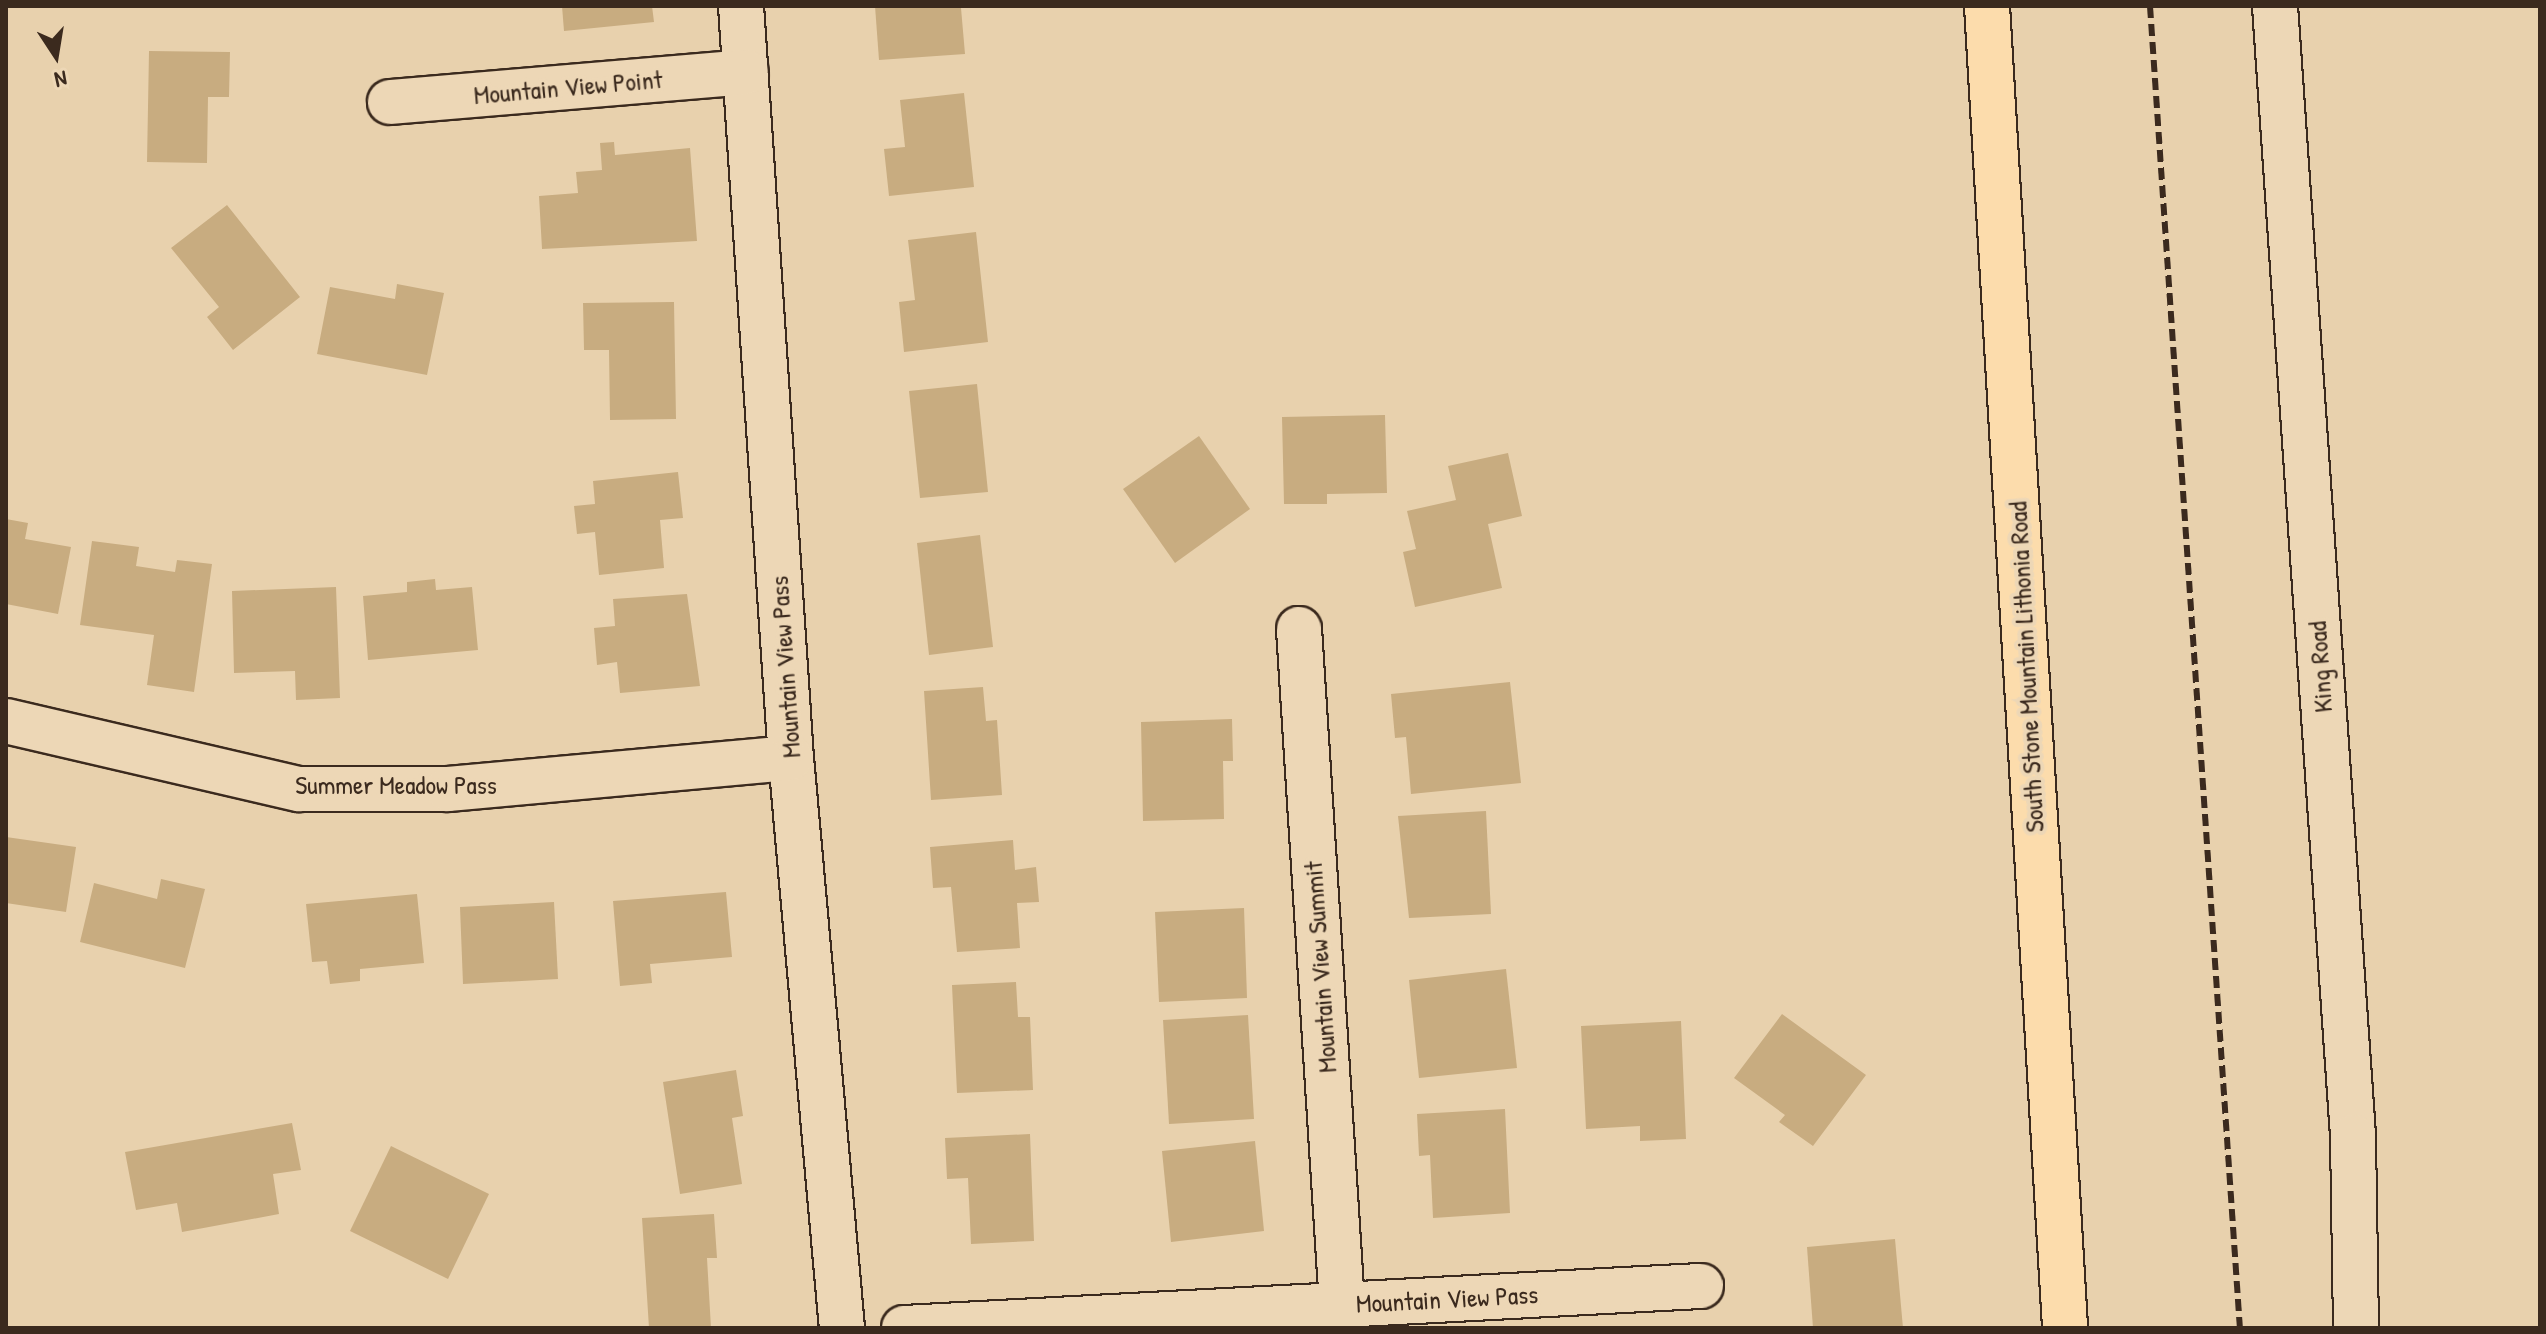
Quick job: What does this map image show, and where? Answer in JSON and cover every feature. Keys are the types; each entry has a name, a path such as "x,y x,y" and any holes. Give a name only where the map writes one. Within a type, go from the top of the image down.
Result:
{"main road":[{"name":"South Stone Mountain Lithonia Road","path":"1987,6 2065,1328"}],"street":[{"name":"Mountain View Pass","path":"741,6 791,758 842,1328"},
{"name":"King Road","path":"2275,6 2353,1137 2356,1328"},
{"name":"Mountain View Point","path":"390,102 746,72"},
{"name":"Mountain View Summit","path":"1299,629 1342,1305"},
{"name":"Summer Meadow Pass","path":"6,721 299,789 448,789 791,758"},
{"name":"Mountain View Pass","path":"904,1328 1701,1286"}],"building":[{"path":"562,6 652,6 654,22 564,31"},
{"path":"875,6 961,8 965,54 879,60"},
{"path":"149,51 230,52 229,97 208,97 207,163 147,162"},
{"path":"964,93 974,187 889,196 884,149 905,147 900,100"},
{"path":"614,142 615,155 690,148 697,241 542,249 539,196 578,193 576,172 602,170 600,143"},
{"path":"227,205 300,297 233,350 207,317 219,307 171,248"},
{"path":"976,232 988,342 904,352 899,302 915,300 908,240"},
{"path":"397,284 444,293 427,375 317,354 330,287 395,299"},
{"path":"674,302 676,419 610,420 609,350 584,350 583,303"},
{"path":"977,384 988,492 920,498 909,391"},
{"path":"1385,415 1387,493 1327,494 1327,504 1284,504 1282,417"},
{"path":"1199,436 1250,509 1175,563 1123,489"},
{"path":"1508,453 1522,516 1488,524 1502,588 1415,607 1403,552 1416,549 1407,511 1456,500 1448,466"},
{"path":"678,472 683,518 660,520 664,568 599,575 595,532 577,534 574,506 595,504 593,481"},
{"path":"6,519 28,523 25,539 71,547 58,614 6,604"},
{"path":"980,535 993,647 929,655 917,543"},
{"path":"92,541 139,547 136,566 175,572 177,560 212,564 194,692 147,685 154,635 80,625"},
{"path":"435,579 436,590 472,587 478,650 368,660 363,596 407,592 407,582"},
{"path":"336,587 340,698 296,700 295,671 234,673 232,591"},
{"path":"687,594 700,686 620,693 617,662 597,665 594,628 615,626 613,599"},
{"path":"1510,682 1521,783 1411,794 1406,737 1395,738 1391,694"},
{"path":"983,687 986,721 997,720 1002,795 931,800 924,691"},
{"path":"1232,719 1233,761 1223,761 1224,819 1143,821 1141,722"},
{"path":"1486,811 1491,914 1409,918 1398,816"},
{"path":"6,837 76,847 66,912 6,903"},
{"path":"1013,840 1015,870 1036,867 1039,902 1017,903 1020,948 957,952 951,887 933,888 930,847"},
{"path":"161,879 205,889 185,968 80,942 94,883 157,899"},
{"path":"726,892 732,957 650,964 652,983 620,986 613,901"},
{"path":"417,894 424,963 360,969 360,981 330,984 327,961 312,962 306,904"},
{"path":"554,902 558,979 463,984 460,907"},
{"path":"1244,908 1247,998 1159,1002 1155,912"},
{"path":"1506,969 1517,1068 1419,1078 1409,980"},
{"path":"1016,982 1018,1017 1030,1017 1033,1090 957,1093 952,985"},
{"path":"1782,1014 1866,1075 1813,1146 1779,1122 1785,1115 1734,1078"},
{"path":"1248,1015 1254,1119 1169,1124 1163,1020"},
{"path":"1681,1021 1686,1139 1640,1141 1640,1126 1586,1129 1581,1026"},
{"path":"736,1070 743,1116 732,1118 742,1184 680,1194 663,1082"},
{"path":"1505,1109 1510,1213 1433,1218 1430,1155 1419,1156 1417,1114"},
{"path":"292,1123 301,1170 273,1174 279,1214 182,1232 177,1203 136,1210 125,1152"},
{"path":"1030,1134 1034,1241 971,1244 968,1178 947,1179 945,1138"},
{"path":"1255,1141 1264,1231 1171,1242 1162,1151"},
{"path":"391,1146 489,1194 448,1279 350,1231"},
{"path":"714,1214 717,1258 707,1258 711,1328 649,1328 642,1218"},
{"path":"1895,1239 1903,1328 1813,1328 1807,1247"}],"railway":[{"path":"2150,6 2240,1328"}]}
